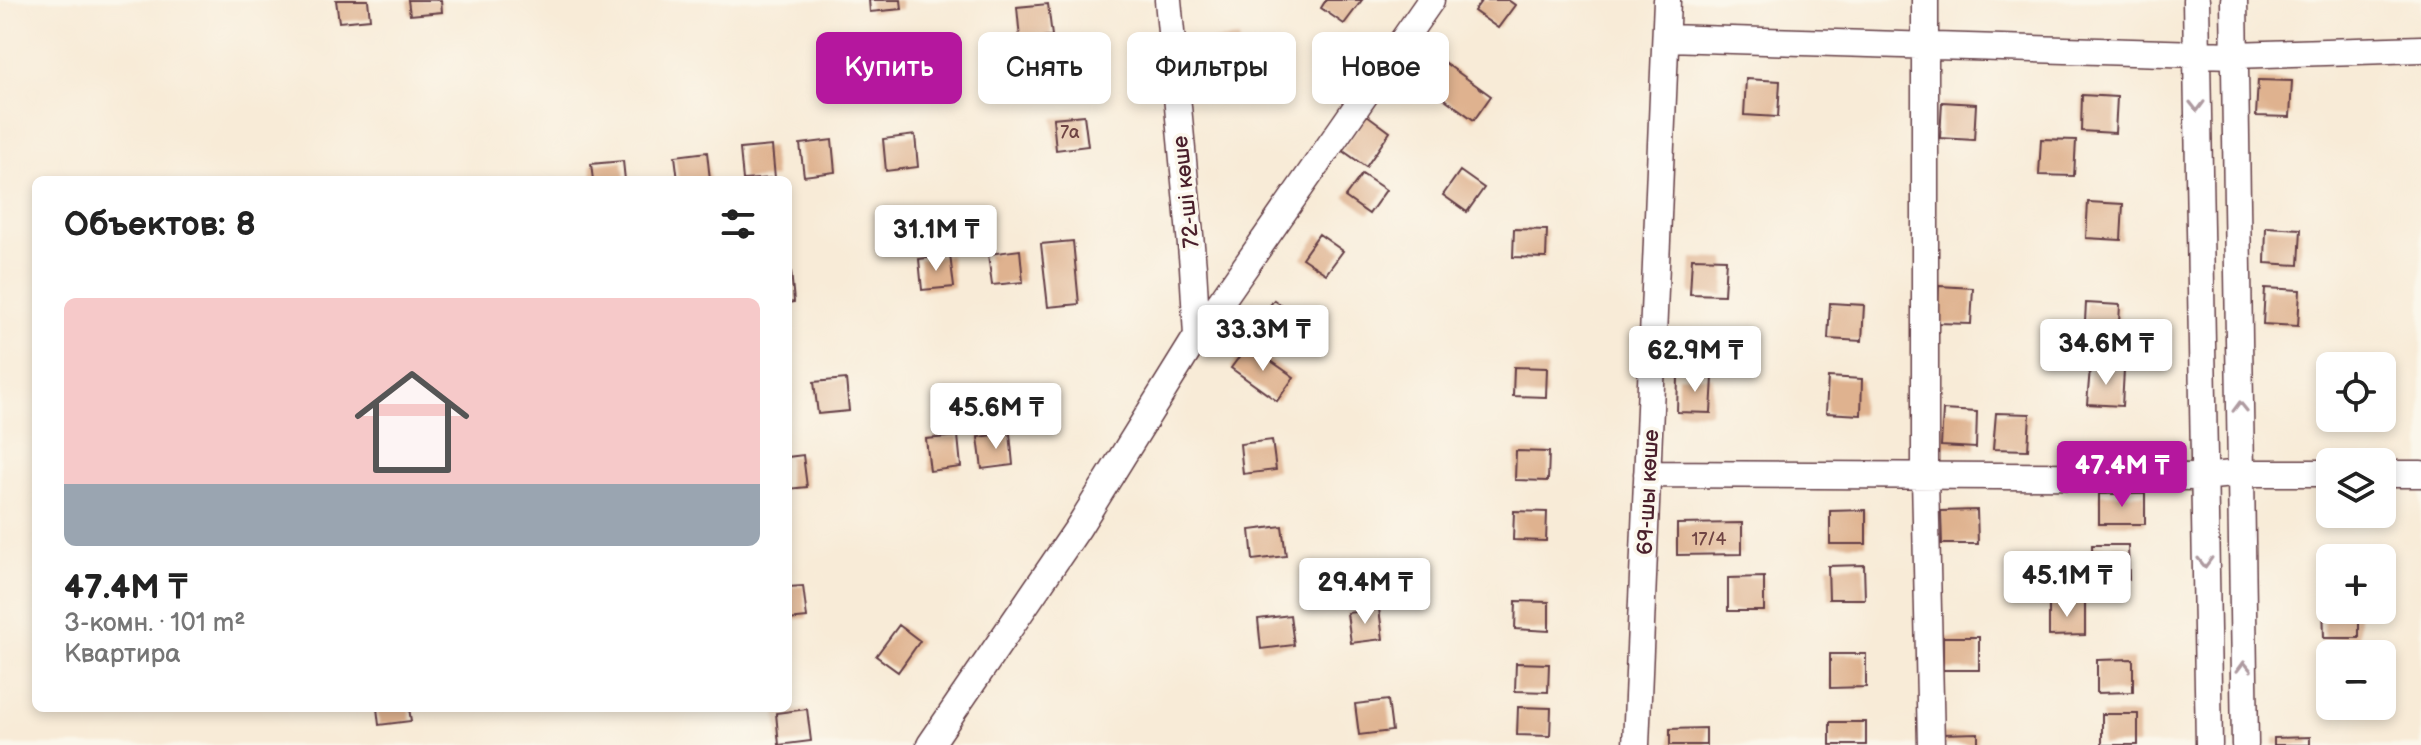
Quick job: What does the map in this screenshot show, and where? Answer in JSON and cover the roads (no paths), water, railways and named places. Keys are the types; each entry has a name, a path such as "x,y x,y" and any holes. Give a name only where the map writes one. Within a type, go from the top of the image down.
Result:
{"street":[{"name":"72-ші көше","path":"1168,0 1197,336"},
{"path":"930,745 1078,528 1197,336 1431,0"},
{"name":"69-шы көше","path":"1636,745 1667,0"},
{"path":"1925,0 1925,477 1931,745"},
{"path":"2196,0 2209,745"},
{"path":"2234,0 2245,745"},
{"path":"1667,38 2233,55 2421,49"},
{"path":"1647,474 2203,477 2241,473 2316,473"},
{"path":"2396,474 2421,474"}]}
